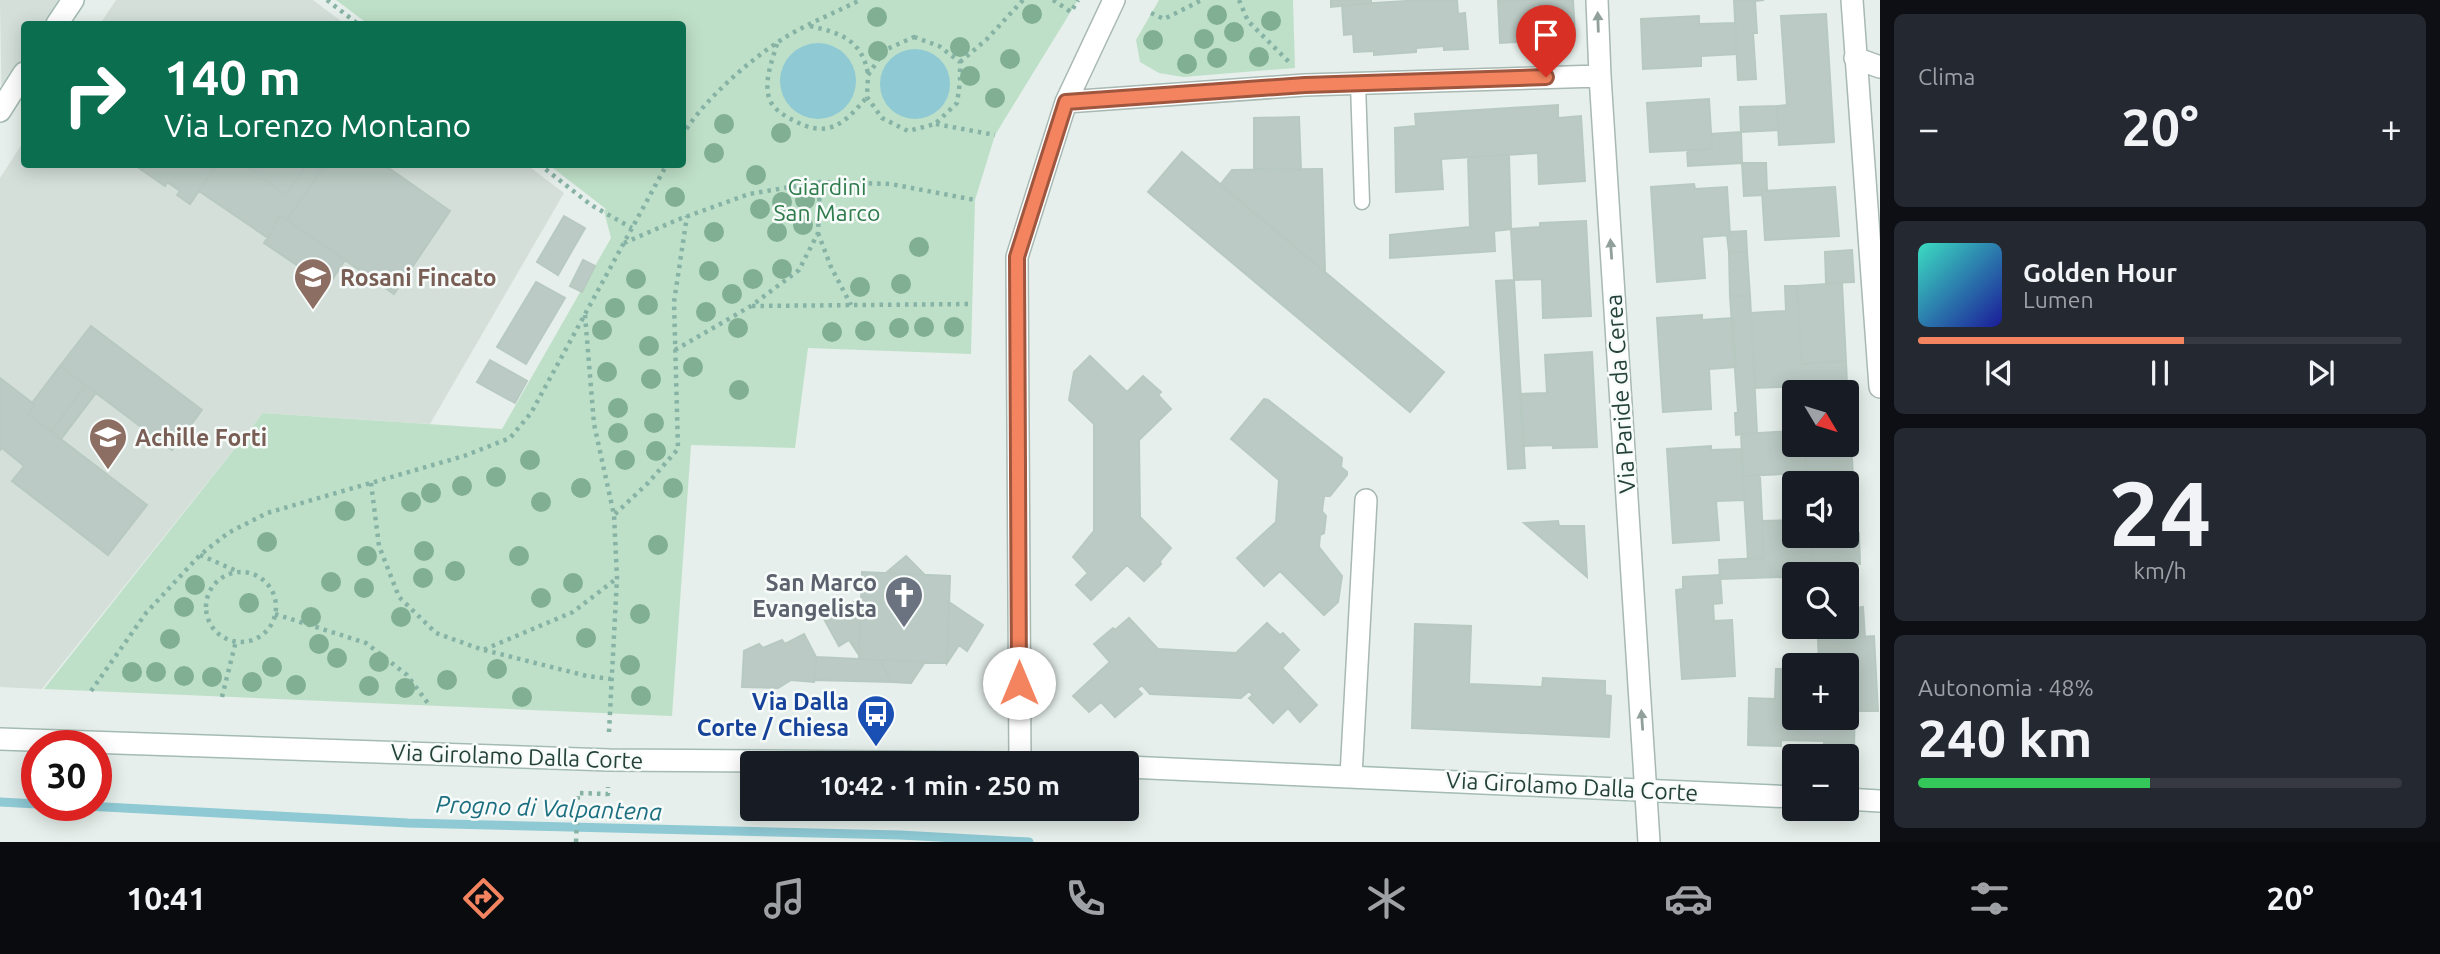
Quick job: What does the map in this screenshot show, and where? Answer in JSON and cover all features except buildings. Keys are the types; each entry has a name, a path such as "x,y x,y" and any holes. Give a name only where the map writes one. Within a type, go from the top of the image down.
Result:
{"street":[{"path":"59,21 73,0"},
{"path":"1020,751 1017,257 1066,102 1114,0"},
{"name":"Via Paride da Cerea","path":"1597,0 1649,842"},
{"path":"1852,0 1880,387"},
{"path":"1855,58 1880,67"},
{"path":"1066,102 1305,85 1600,76"},
{"path":"0,111 21,78"},
{"path":"1350,776 1366,500"},
{"name":"Via Girolamo Dalla Corte","path":"0,739 609,760 740,761"},
{"name":"Via Girolamo Dalla Corte","path":"1139,767 1782,796"},
{"path":"1859,800 1880,801"}],"lane":[{"path":"1359,84 1362,202"}],"path":[{"path":"327,0 354,21"},
{"path":"686,129 716,92 778,42 860,0"},
{"path":"935,124 957,103 960,62 987,39 1023,0"},
{"path":"1053,0 1071,12 1078,0"},
{"path":"1151,13 1164,19 1202,0"},
{"path":"1239,0 1248,21 1295,68 1305,85"},
{"path":"809,26 831,31 855,43 865,60 868,75 867,97 882,118 908,131 935,124 995,135"},
{"path":"868,75 885,50 914,37 939,46 960,62"},
{"path":"778,42 768,73 770,100 782,114 803,126 824,130 848,119 867,97"},
{"path":"544,168 591,205 632,228"},
{"path":"91,691 146,613 200,555 228,533 267,513 464,456 510,438 531,413 665,168"},
{"path":"623,244 687,216 749,194 820,182 891,184 975,200"},
{"path":"820,182 818,233 850,305"},
{"path":"614,515 648,484 678,449 674,302 687,216"},
{"path":"675,350 751,306 799,270 818,233"},
{"path":"751,306 972,304"},
{"path":"585,313 594,424 614,515 617,578 609,732"},
{"path":"371,482 379,546 399,597 436,633 484,650 611,679"},
{"path":"200,555 239,572 251,573 269,586 274,596 275,614 268,630 248,641 225,638 216,631 207,611 211,589 219,580 239,572"},
{"path":"484,650 573,612 617,578"},
{"path":"275,614 366,643 407,675 430,706"},
{"path":"222,697 236,641"},
{"path":"576,842 578,793 608,794 608,787"}],"shaded area":[{"path":"0,0 81,0 67,21 21,21 21,92 2,122"},
{"path":"116,0 313,0 341,21 102,21"},
{"path":"21,146 21,168 531,168 564,193 430,424 263,413 42,689 0,687 0,178"}],"green space":[{"name":"Giardini San Marco","path":"336,0 1078,0 995,135 975,200 971,354 808,348 795,448 691,445 672,716 44,689 263,413 502,429 611,238 604,211 606,209 553,168 686,168 686,21 364,21"},
{"path":"1159,0 1293,0 1295,68 1183,77 1159,73 1140,62 1136,40"}],"water":[{"path":"818,43 833,46 845,54 853,66 856,81 853,96 845,108 833,116 818,119 803,116 791,108 783,96 780,81 783,66 791,54 803,46"},
{"path":"915,49 940,59 950,84 940,109 915,119 890,109 880,84 890,59"}],"waterway":[{"name":"Progno di Valpantena","path":"0,802 21,803"},
{"name":"Progno di Valpantena","path":"112,807 408,823 900,835 1029,842"}],"place":[{"name":"Rosani Fincato","path":"313,311"},
{"name":"Achille Forti","path":"108,471"},
{"name":"San Marco Evangelista","path":"904,629"},
{"name":"Via Dalla Corte / Chiesa","path":"876,748"}],"route":[{"path":"1019,683 1017,257 1066,102 1305,85 1546,77"}]}
